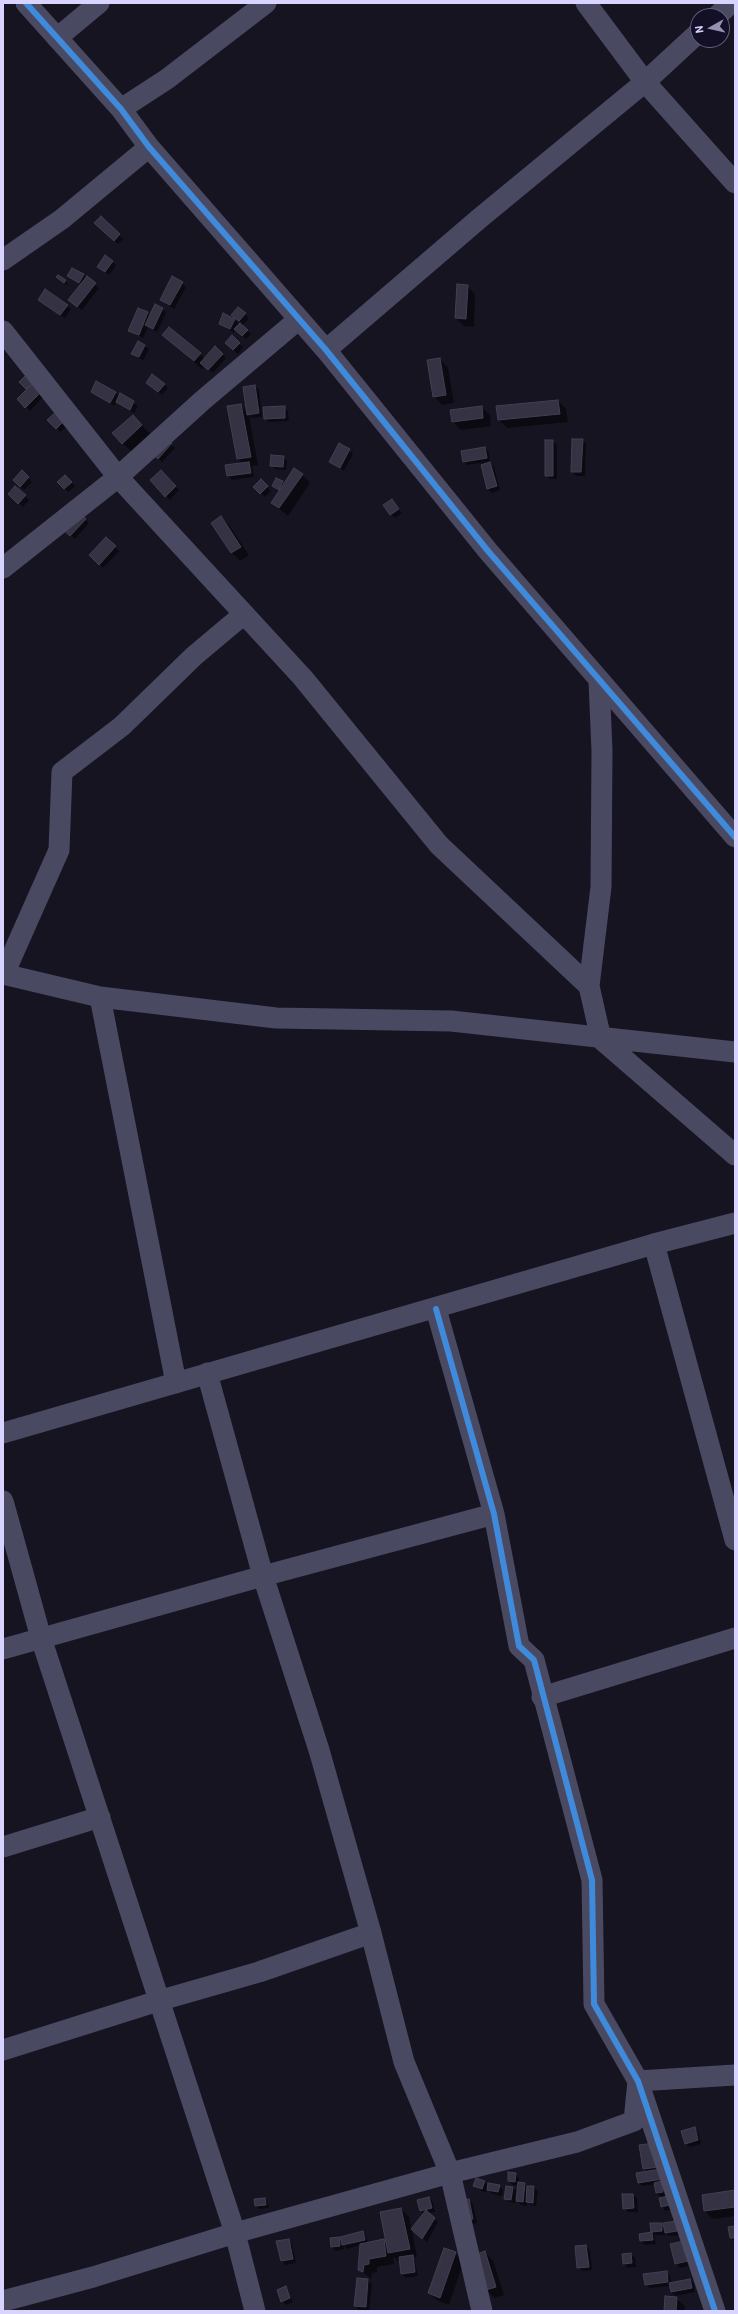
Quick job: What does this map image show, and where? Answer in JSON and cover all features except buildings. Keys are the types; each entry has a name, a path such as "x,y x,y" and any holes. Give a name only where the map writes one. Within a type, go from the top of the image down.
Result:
{"street":[{"path":"26,3 121,109 149,147 326,350 488,551 735,837"},
{"path":"57,38 99,3"},
{"path":"121,109 167,79 266,3"},
{"path":"586,3 645,82 735,183"},
{"path":"326,350 480,218 645,82 690,40"},
{"path":"3,260 62,219 149,147"},
{"path":"3,568 118,477 203,400 298,319"},
{"path":"3,331 118,477 303,678 439,845 589,986"},
{"path":"244,614 194,656 122,726 62,772 59,850 4,974 100,997 276,1018 451,1021 601,1039 735,1052"},
{"path":"599,681 602,751 601,887 589,986 601,1039 735,1155"},
{"path":"100,997 176,1383"},
{"path":"3,1433 207,1373 436,1309 654,1244 735,1223"},
{"path":"654,1244 735,1540"},
{"path":"436,1309 494,1514 519,1646 534,1660 542,1697 592,1880 594,2004 638,2081 715,2311"},
{"path":"207,1373 263,1576 320,1750 371,1933 404,2062 450,2173 482,2311"},
{"path":"3,1501 41,1638 234,2233 255,2311"},
{"path":"3,1649 263,1576 494,1514"},
{"path":"542,1697 735,1638"},
{"path":"3,1847 100,1817"},
{"path":"3,2050 158,2001 259,1972 371,1933"},
{"path":"638,2081 735,2075"},
{"path":"3,2301 94,2277 234,2233 450,2173 577,2142 634,2121 638,2081"}],"cycle path":[{"path":"26,3 121,109 149,147 326,350 488,551 735,837"},
{"path":"436,1309 494,1514 519,1646 534,1660 592,1880 594,2004 638,2081 715,2311"}]}
